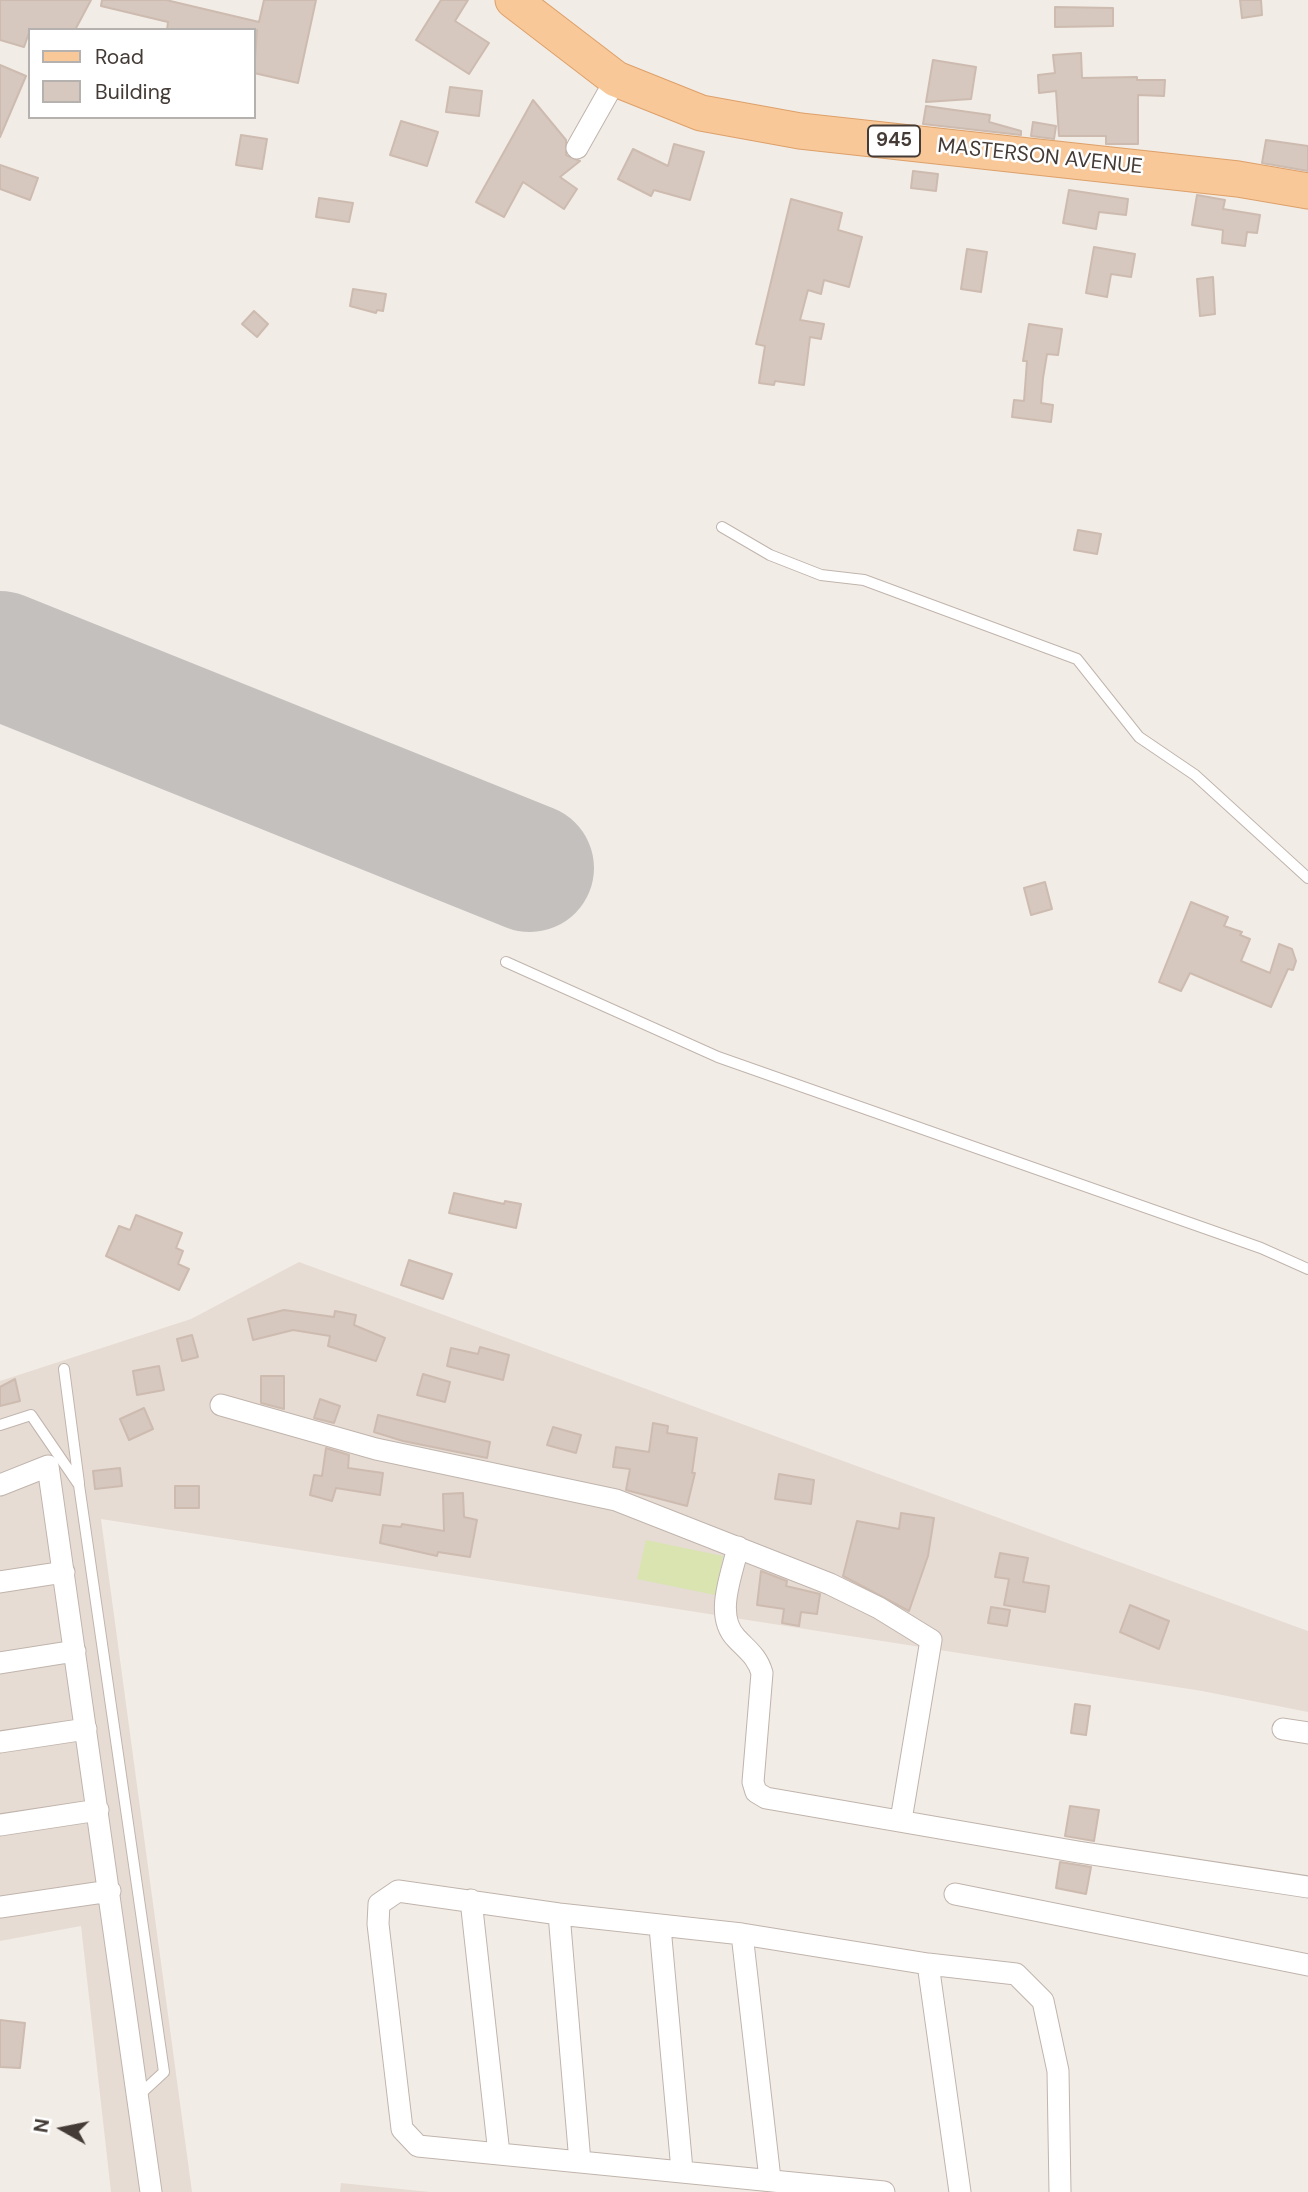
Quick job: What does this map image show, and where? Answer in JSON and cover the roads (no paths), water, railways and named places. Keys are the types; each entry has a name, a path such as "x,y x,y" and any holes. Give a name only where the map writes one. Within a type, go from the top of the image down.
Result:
{"main road":[{"name":"MASTERSON AVENUE","path":"513,0 616,79 701,113 800,131 1238,179 1308,191"}],"street":[{"path":"577,148 616,79"},
{"path":"221,1405 376,1448 616,1500 830,1584 879,1608 931,1640 901,1820"},
{"path":"0,1485 48,1466 151,2192"},
{"path":"738,1548 724,1620 730,1632 759,1661 762,1673 753,1769 756,1791 778,1802 1308,1887"},
{"path":"0,1581 64,1572"},
{"path":"0,1663 75,1651"},
{"path":"0,1742 86,1729"},
{"path":"1283,1729 1308,1733"},
{"path":"0,1825 98,1810"},
{"path":"0,1907 110,1891"},
{"path":"884,2192 418,2146 402,2129 378,1924 379,1904 398,1891 660,1927 742,1934 928,1964 1016,1974 1043,2001 1058,2071 1060,2192"},
{"path":"955,1894 1308,1965"},
{"path":"471,1900 499,2154"},
{"path":"559,1914 580,2162"},
{"path":"660,1927 682,2170"},
{"path":"742,1934 770,2179"},
{"path":"928,1964 960,2192"}],"lane":[{"path":"722,527 770,555 821,575 864,580 1077,659 1139,737 1195,775 1308,878"},
{"path":"506,962 718,1057 1185,1220 1308,1269"},
{"path":"64,1369 164,2071 138,2097"},
{"path":"0,1425 31,1415 79,1485"}]}
